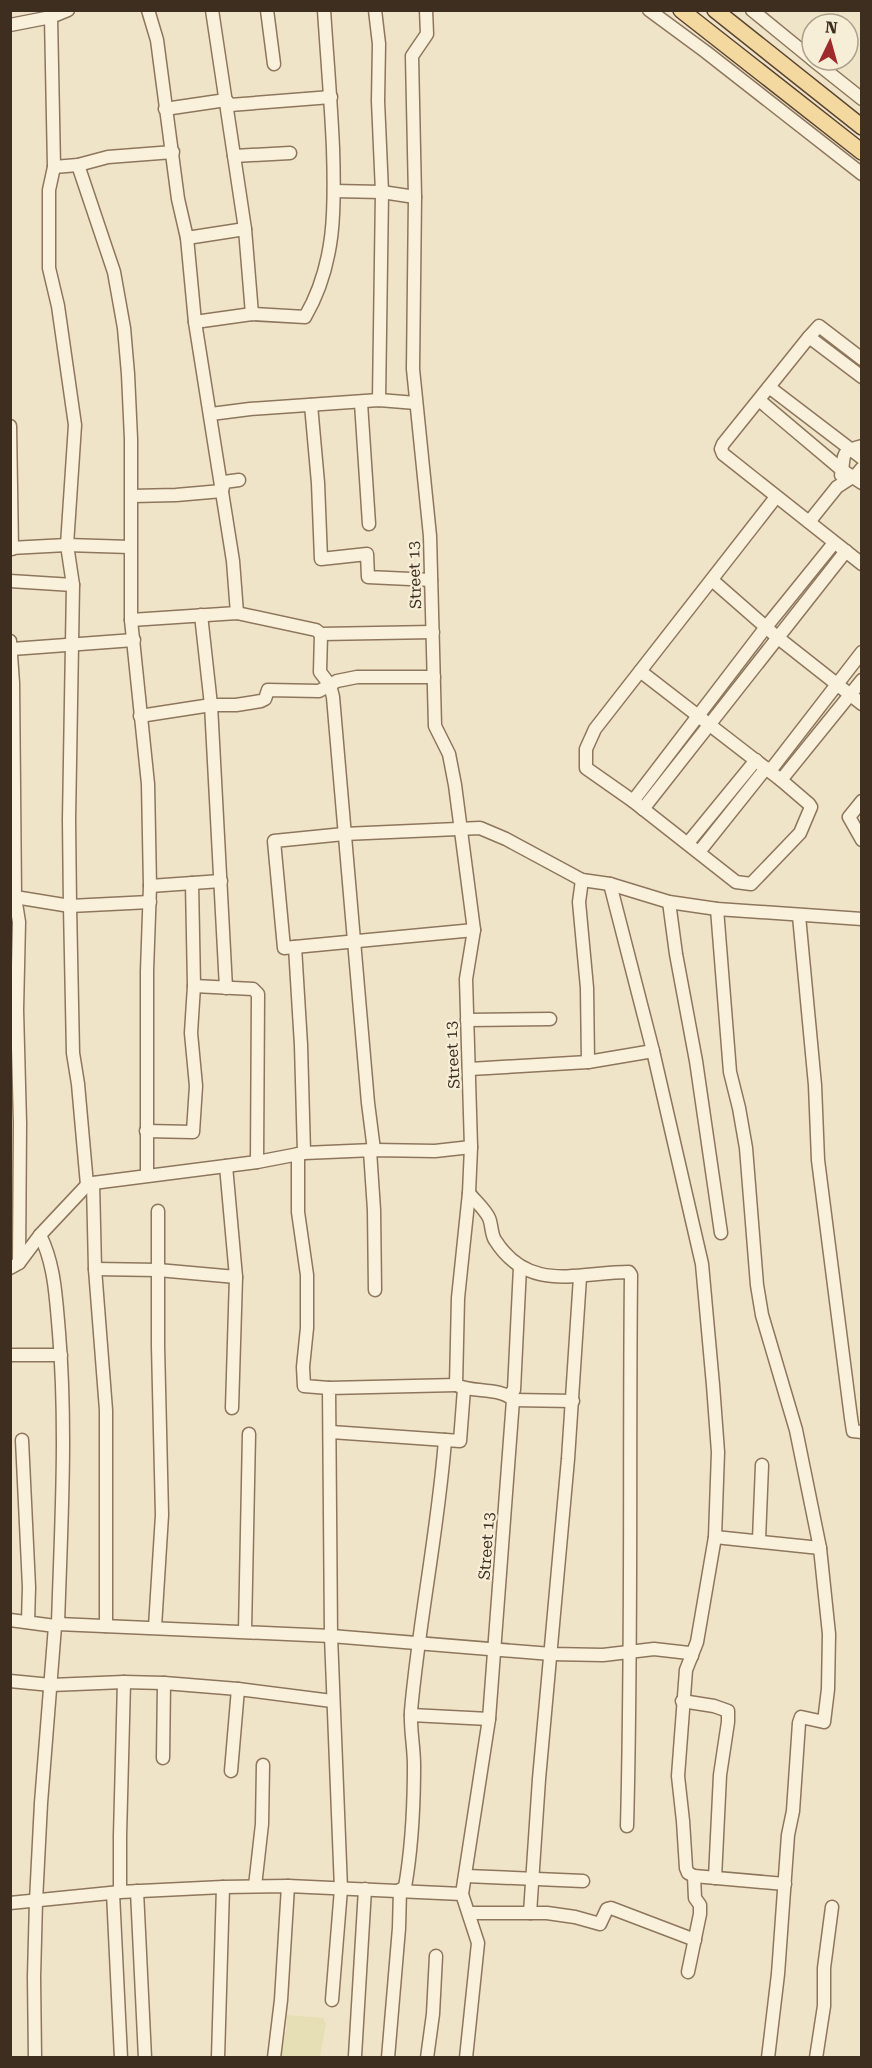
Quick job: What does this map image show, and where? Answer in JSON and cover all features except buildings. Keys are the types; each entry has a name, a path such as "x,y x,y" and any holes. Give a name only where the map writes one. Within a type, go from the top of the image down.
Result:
{"main road":[{"path":"681,10 861,152"},
{"path":"715,10 857,123 840,135"}],"street":[{"path":"10,25 68,10"},
{"path":"148,10 157,40 178,199 187,238 195,322 233,561 237,613"},
{"path":"212,10 245,229 252,314"},
{"path":"267,10 274,64"},
{"path":"195,322 252,314 305,317 323,274 334,224 331,97 324,10"},
{"path":"375,10 379,44 378,101 382,192 379,400"},
{"name":"Street 13","path":"426,10 427,34 412,56 415,197 413,369 430,536 435,726 449,754 467,863 474,930 466,979 471,1147 469,1193 458,1298 460,1441 445,1440"},
{"path":"649,10 861,174"},
{"path":"752,10 800,49"},
{"path":"51,16 54,167 50,189 49,268 58,306 75,425 68,544 73,585 70,645 70,906 73,1053 90,1184 106,1410 106,1626"},
{"path":"828,72 861,99"},
{"path":"226,100 230,105 331,97"},
{"path":"165,109 226,100"},
{"path":"54,167 78,165 108,157 173,152"},
{"path":"234,156 290,153"},
{"path":"78,165 114,272 124,328 128,374 132,496 131,620 148,784 150,902 147,971 147,1175"},
{"path":"334,191 382,192 415,197"},
{"path":"187,238 245,229"},
{"path":"861,359 819,327 808,337 721,449 723,454 861,564"},
{"path":"808,337 861,378"},
{"path":"769,387 856,448 861,458"},
{"path":"211,414 379,400 416,403"},
{"path":"759,400 854,474"},
{"path":"361,403 369,524"},
{"path":"311,405 318,483 321,559 367,554 368,577 431,580"},
{"path":"10,426 11,548 68,544 130,547"},
{"path":"854,474 842,458 856,448"},
{"path":"809,522 837,487 854,474"},
{"path":"222,491 224,482 239,480"},
{"path":"132,496 222,491"},
{"path":"640,670 764,766 811,807 800,833 751,884 736,882 644,809 586,768 586,749 595,729 640,670 776,497"},
{"path":"633,801 766,627 834,543"},
{"path":"644,809 846,551"},
{"path":"712,580 777,638 851,693 861,704"},
{"path":"10,581 73,585"},
{"path":"131,620 237,613 316,630 321,634 433,632"},
{"path":"201,615 211,705 226,988"},
{"path":"321,634 320,672 330,685 333,697 372,1151 375,1290"},
{"path":"15,1265 20,1123 17,1010 14,983 11,645 70,645 134,640"},
{"path":"699,852 764,766 861,652"},
{"path":"140,716 211,705 236,705 261,701 265,699 268,690 320,691 330,685 357,677 434,677"},
{"path":"781,780 861,680"},
{"path":"688,843 764,766"},
{"path":"860,832 849,817 861,801"},
{"path":"474,930 284,948 274,841 344,834 480,828 506,839 582,880 610,884 669,903 861,920"},
{"path":"582,880 579,902 587,988 588,1062"},
{"path":"150,886 221,882"},
{"path":"146,1131 193,1132 196,1086 191,1033 194,986 192,883"},
{"path":"610,884 653,1051 702,1264 718,1452 715,1537 697,1642 686,1670 682,1701 678,1776 686,1868 688,1873 694,1876 785,1884"},
{"path":"15,897 70,906 150,902"},
{"path":"669,903 698,1071 721,1233"},
{"path":"717,909 730,1072 746,1149 757,1285 762,1315 796,1430 820,1548 829,1634 828,1689 824,1722 801,1717 799,1724 793,1811 788,1835 768,2058"},
{"path":"800,916 824,1214 853,1431 861,1432"},
{"path":"295,947 301,1045 301,1154 298,1212 307,1275 304,1386 329,1388 460,1387 511,1397 573,1401"},
{"path":"194,986 253,990 258,994 256,1162"},
{"path":"467,1020 550,1019"},
{"path":"470,1069 588,1062 653,1051"},
{"path":"15,1265 40,1235 90,1184 301,1154 435,1151 471,1147"},
{"path":"226,1166 236,1277 232,1408"},
{"path":"469,1193 489,1218 494,1239 520,1267 545,1276 580,1277 619,1272 629,1272 631,1275 629,1462 631,1651 627,1826"},
{"path":"155,1627 162,1515 158,1211"},
{"path":"35,2058 36,1901 41,1803 57,1625 64,1404 55,1284 48,1250 40,1235"},
{"name":"Street 13","path":"462,1894 489,1719 511,1397 514,1390 520,1267"},
{"path":"95,1269 158,1270 236,1277"},
{"path":"530,1913 539,1779 573,1401 580,1277"},
{"path":"11,1356 61,1355"},
{"path":"329,1388 332,1701 341,1889 332,2000"},
{"path":"331,1431 445,1440 442,1482 417,1643 411,1715 414,1764 411,1851 405,1887 400,1890"},
{"path":"245,1631 249,1434"},
{"path":"22,1440 29,1587 28,1622"},
{"path":"759,1540 762,1465"},
{"path":"715,1537 820,1548"},
{"path":"10,1620 57,1625 155,1627 331,1636 551,1654 603,1655 654,1649 689,1653 692,1656"},
{"path":"10,1681 51,1685 164,1683 238,1689 332,1701"},
{"path":"121,2058 117,1893 124,1682"},
{"path":"163,1758 164,1683"},
{"path":"231,1771 238,1689"},
{"path":"682,1701 714,1706 728,1711 720,1775 715,1878"},
{"path":"411,1715 489,1719"},
{"path":"255,1886 262,1824 263,1765"},
{"path":"466,1876 583,1881"},
{"path":"688,1972 700,1914 700,1905 695,1898 694,1876"},
{"path":"10,1903 117,1893 255,1886 462,1894 478,1943 466,2058"},
{"path":"274,2058 281,2000 288,1886"},
{"path":"218,2058 222,1887"},
{"path":"355,2056 365,1889"},
{"path":"388,2058 400,1890"},
{"path":"137,1892 145,2058"},
{"path":"469,1914 530,1913 575,1917 600,1924 607,1909 611,1908 695,1940"},
{"path":"816,2058 824,2006 824,1968 832,1908"},
{"path":"427,2058 433,2014 436,1956"}],"shaded area":[{"path":"287,2015 323,2018 326,2024 320,2057 279,2058 287,2029"}]}
